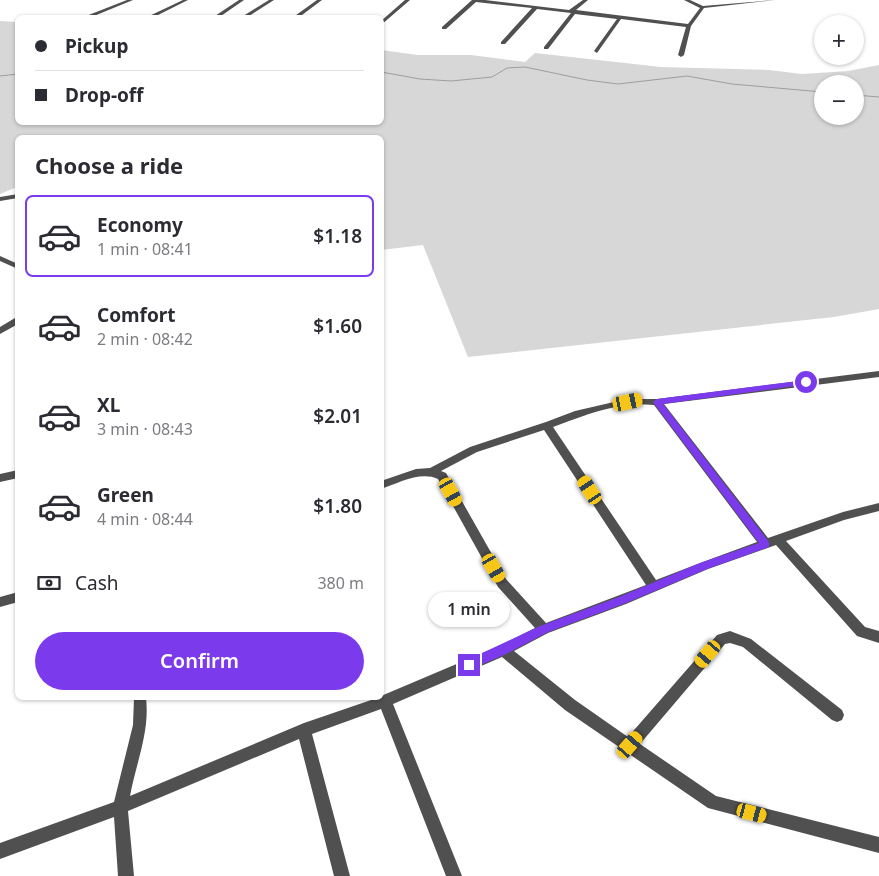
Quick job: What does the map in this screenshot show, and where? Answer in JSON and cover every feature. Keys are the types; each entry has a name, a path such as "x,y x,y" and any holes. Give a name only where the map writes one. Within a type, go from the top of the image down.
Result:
{"street":[{"path":"92,14 131,0"},
{"path":"155,15 169,10 186,0"},
{"path":"219,15 242,0"},
{"path":"247,15 272,0"},
{"path":"298,15 320,0"},
{"path":"332,0 345,0"},
{"path":"384,21 408,0"},
{"path":"444,28 475,0 689,26"},
{"path":"520,5 526,0"},
{"path":"546,48 573,11 586,0"},
{"path":"686,0 703,7 773,0"},
{"path":"503,43 536,6"},
{"path":"681,55 689,26 703,7"},
{"path":"597,51 620,17"},
{"path":"0,199 15,196"},
{"path":"0,258 15,266"},
{"path":"0,331 15,322"},
{"path":"432,472 447,461 490,442 547,426 577,414 642,399 657,402 879,374"},
{"path":"657,402 772,542 862,632 879,637"},
{"path":"547,426 654,587"},
{"path":"384,484 416,473 432,472 442,476 502,583 544,629"},
{"path":"0,478 15,475"},
{"path":"0,851 121,807 304,730 385,701 503,650 544,629 704,566 843,516 879,507"},
{"path":"0,602 15,598"},
{"path":"630,745 721,640 730,637 747,643 837,715"},
{"path":"503,650 570,706 713,803 879,846"},
{"path":"126,876 121,807 138,734 140,700"},
{"path":"385,701 454,876"},
{"path":"304,730 342,876"}],"shaded area":[{"path":"0,21 15,22 15,125 384,125 384,50 418,55 471,55 525,62 535,53 661,67 769,70 802,74 848,71 879,65 879,309 834,317 468,357 423,245 384,250 384,135 15,135 15,188 0,194"}],"waterway":[{"path":"384,73 420,79 451,81 492,77 507,68 525,67 587,80 618,84 687,76 732,84 814,91"},
{"path":"0,76 15,74"},
{"path":"864,96 879,97"}],"route":[{"path":"469,665 544,629 622,600 704,566 766,545 657,402 806,382"}]}
